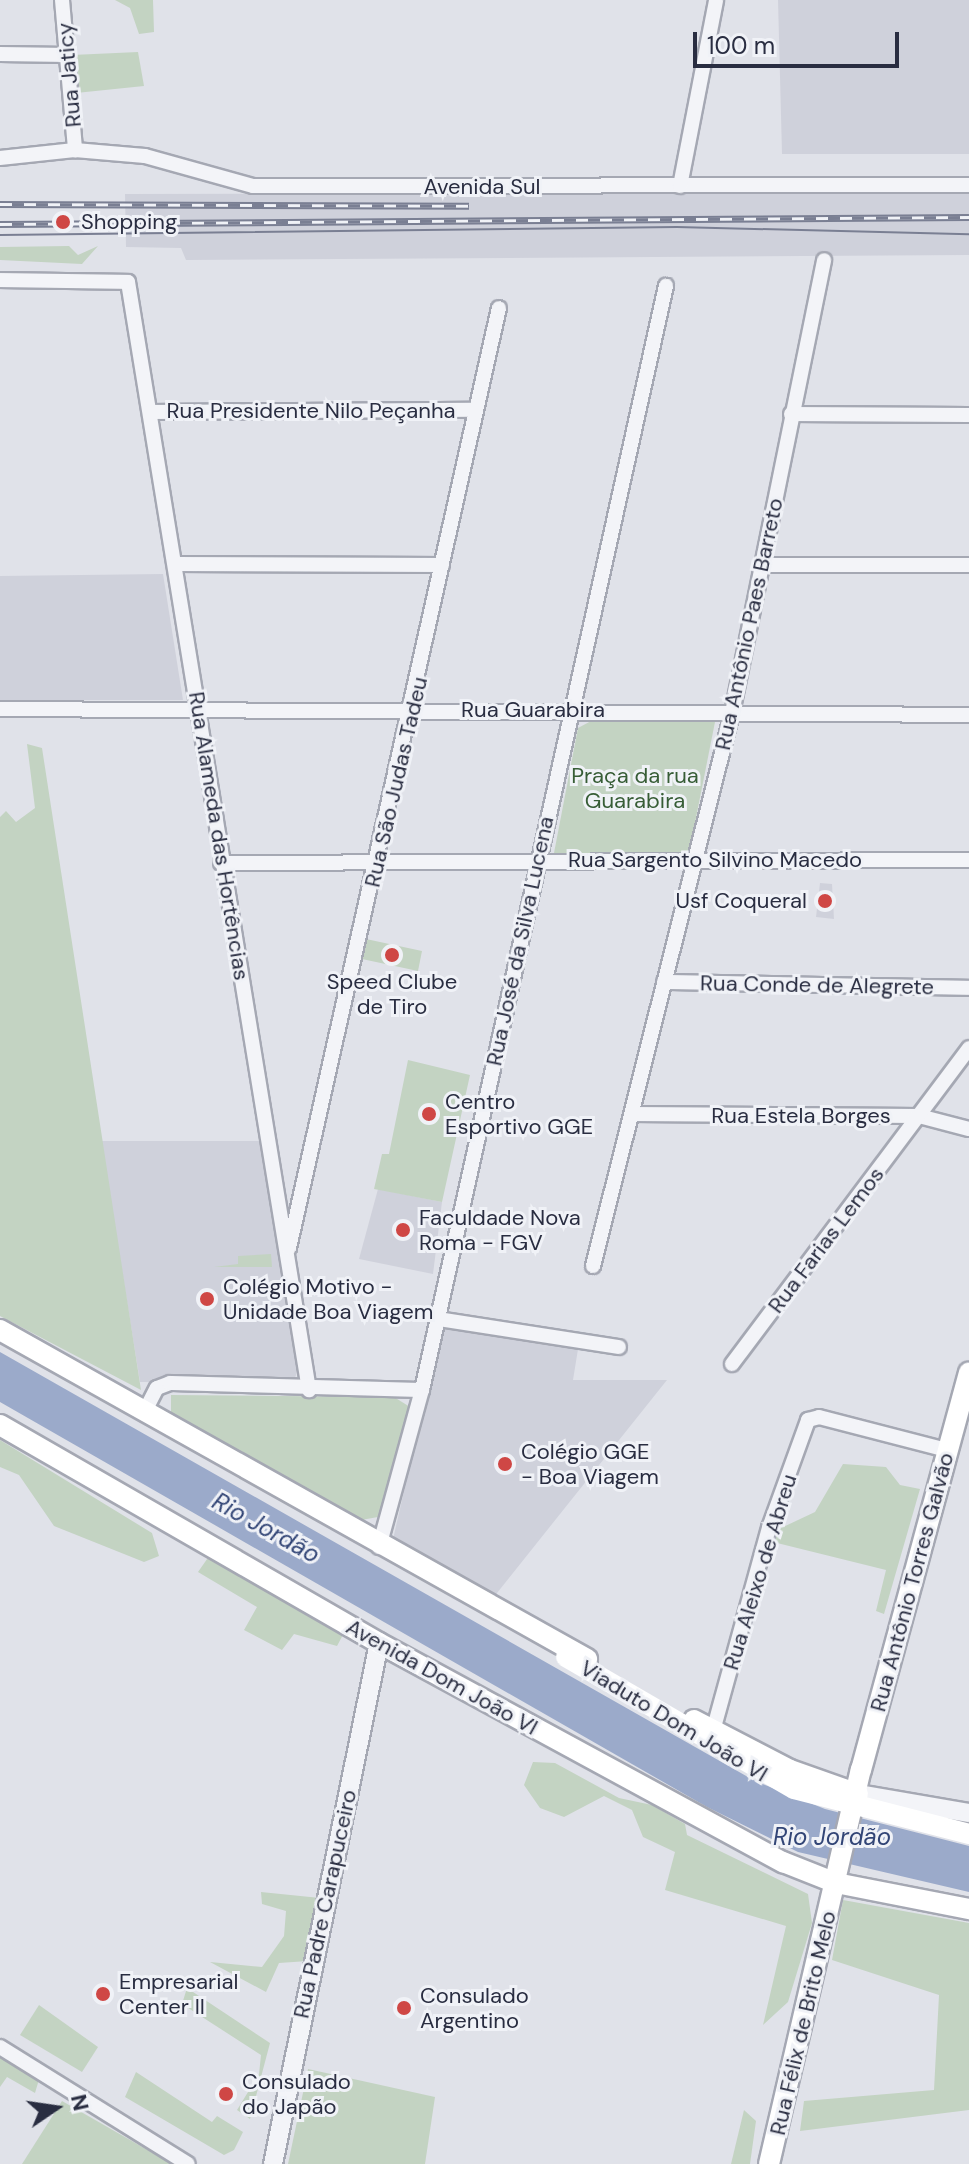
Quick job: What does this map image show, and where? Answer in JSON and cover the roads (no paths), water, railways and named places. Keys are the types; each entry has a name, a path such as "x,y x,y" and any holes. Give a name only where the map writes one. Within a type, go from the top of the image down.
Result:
{"main road":[{"path":"0,1330 379,1547 490,1604 713,1731 853,1792"},
{"name":"Rua Antônio Torres Galvão","path":"846,1813 969,1372"},
{"name":"Avenida Dom João VI","path":"0,1425 379,1643 668,1804 830,1874 908,1897"},
{"name":"Viaduto Dom João VI","path":"528,1626 566,1657 794,1789 969,1834"},
{"name":"Rua Félix de Brito Melo","path":"769,2164 792,2034 846,1813"},
{"path":"908,1897 969,1909"},
{"path":"908,1897 920,1909 969,1920"}],"street":[{"name":"Rua Jaticy","path":"62,0 75,150"},
{"path":"680,186 716,0"},
{"path":"0,54 68,55"},
{"name":"Avenida Sul","path":"0,158 75,150 145,156 253,186 969,185"},
{"name":"Rua Antônio Paes Barreto","path":"593,1266 698,860 732,713 824,260"},
{"name":"Rua Alameda das Hortências","path":"0,280 128,282 309,1390"},
{"name":"Rua José da Silva Lucena","path":"379,1547 422,1390 570,709 666,286"},
{"name":"Rua São Judas Tadeu","path":"287,1256 413,710 473,410 499,308"},
{"name":"Rua Presidente Nilo Peçanha","path":"150,412 473,410"},
{"path":"791,414 969,415"},
{"path":"176,564 442,565"},
{"path":"762,565 969,565"},
{"name":"Rua Guarabira","path":"0,709 570,709 969,715"},
{"name":"Rua Sargento Silvino Macedo","path":"221,863 969,860"},
{"name":"Rua Conde de Alegrete","path":"664,982 969,988"},
{"name":"Rua Farias Lemos","path":"732,1364 969,1048"},
{"name":"Rua Estela Borges","path":"632,1114 919,1116 969,1129"},
{"path":"438,1319 619,1347"},
{"path":"144,1413 157,1388 170,1383 309,1390 422,1390"},
{"name":"Rua Aleixo de Abreu","path":"713,1731 769,1528 813,1417 947,1450"},
{"name":"Rua Padre Carapuceiro","path":"273,2164 379,1643"},
{"path":"853,1792 969,1813"},
{"path":"0,2047 188,2164"}],"water":[{"name":"Rio Jordão","path":"0,1352 755,1781 825,1809 969,1846 969,1892 798,1852 707,1807 0,1402"}],"tram line":[{"path":"0,235 677,227 969,234"}],"railway":[{"path":"0,204 469,206"},
{"path":"0,224 969,217"}],"place":[{"name":"Shopping","path":"63,222"},
{"name":"Usf Coqueral","path":"825,901"},
{"name":"Speed Clube de Tiro","path":"392,955"},
{"name":"Centro Esportivo GGE","path":"429,1114"},
{"name":"Faculdade Nova Roma - FGV","path":"403,1230"},
{"name":"Colégio Motivo - Unidade Boa Viagem","path":"207,1299"},
{"name":"Colégio GGE - Boa Viagem","path":"505,1464"},
{"name":"Empresarial Center II","path":"103,1994"},
{"name":"Consulado Argentino","path":"404,2008"},
{"name":"Consulado do Japão","path":"226,2094"}],"park label":[{"name":"Praça da rua Guarabira","path":"635,788"}]}
